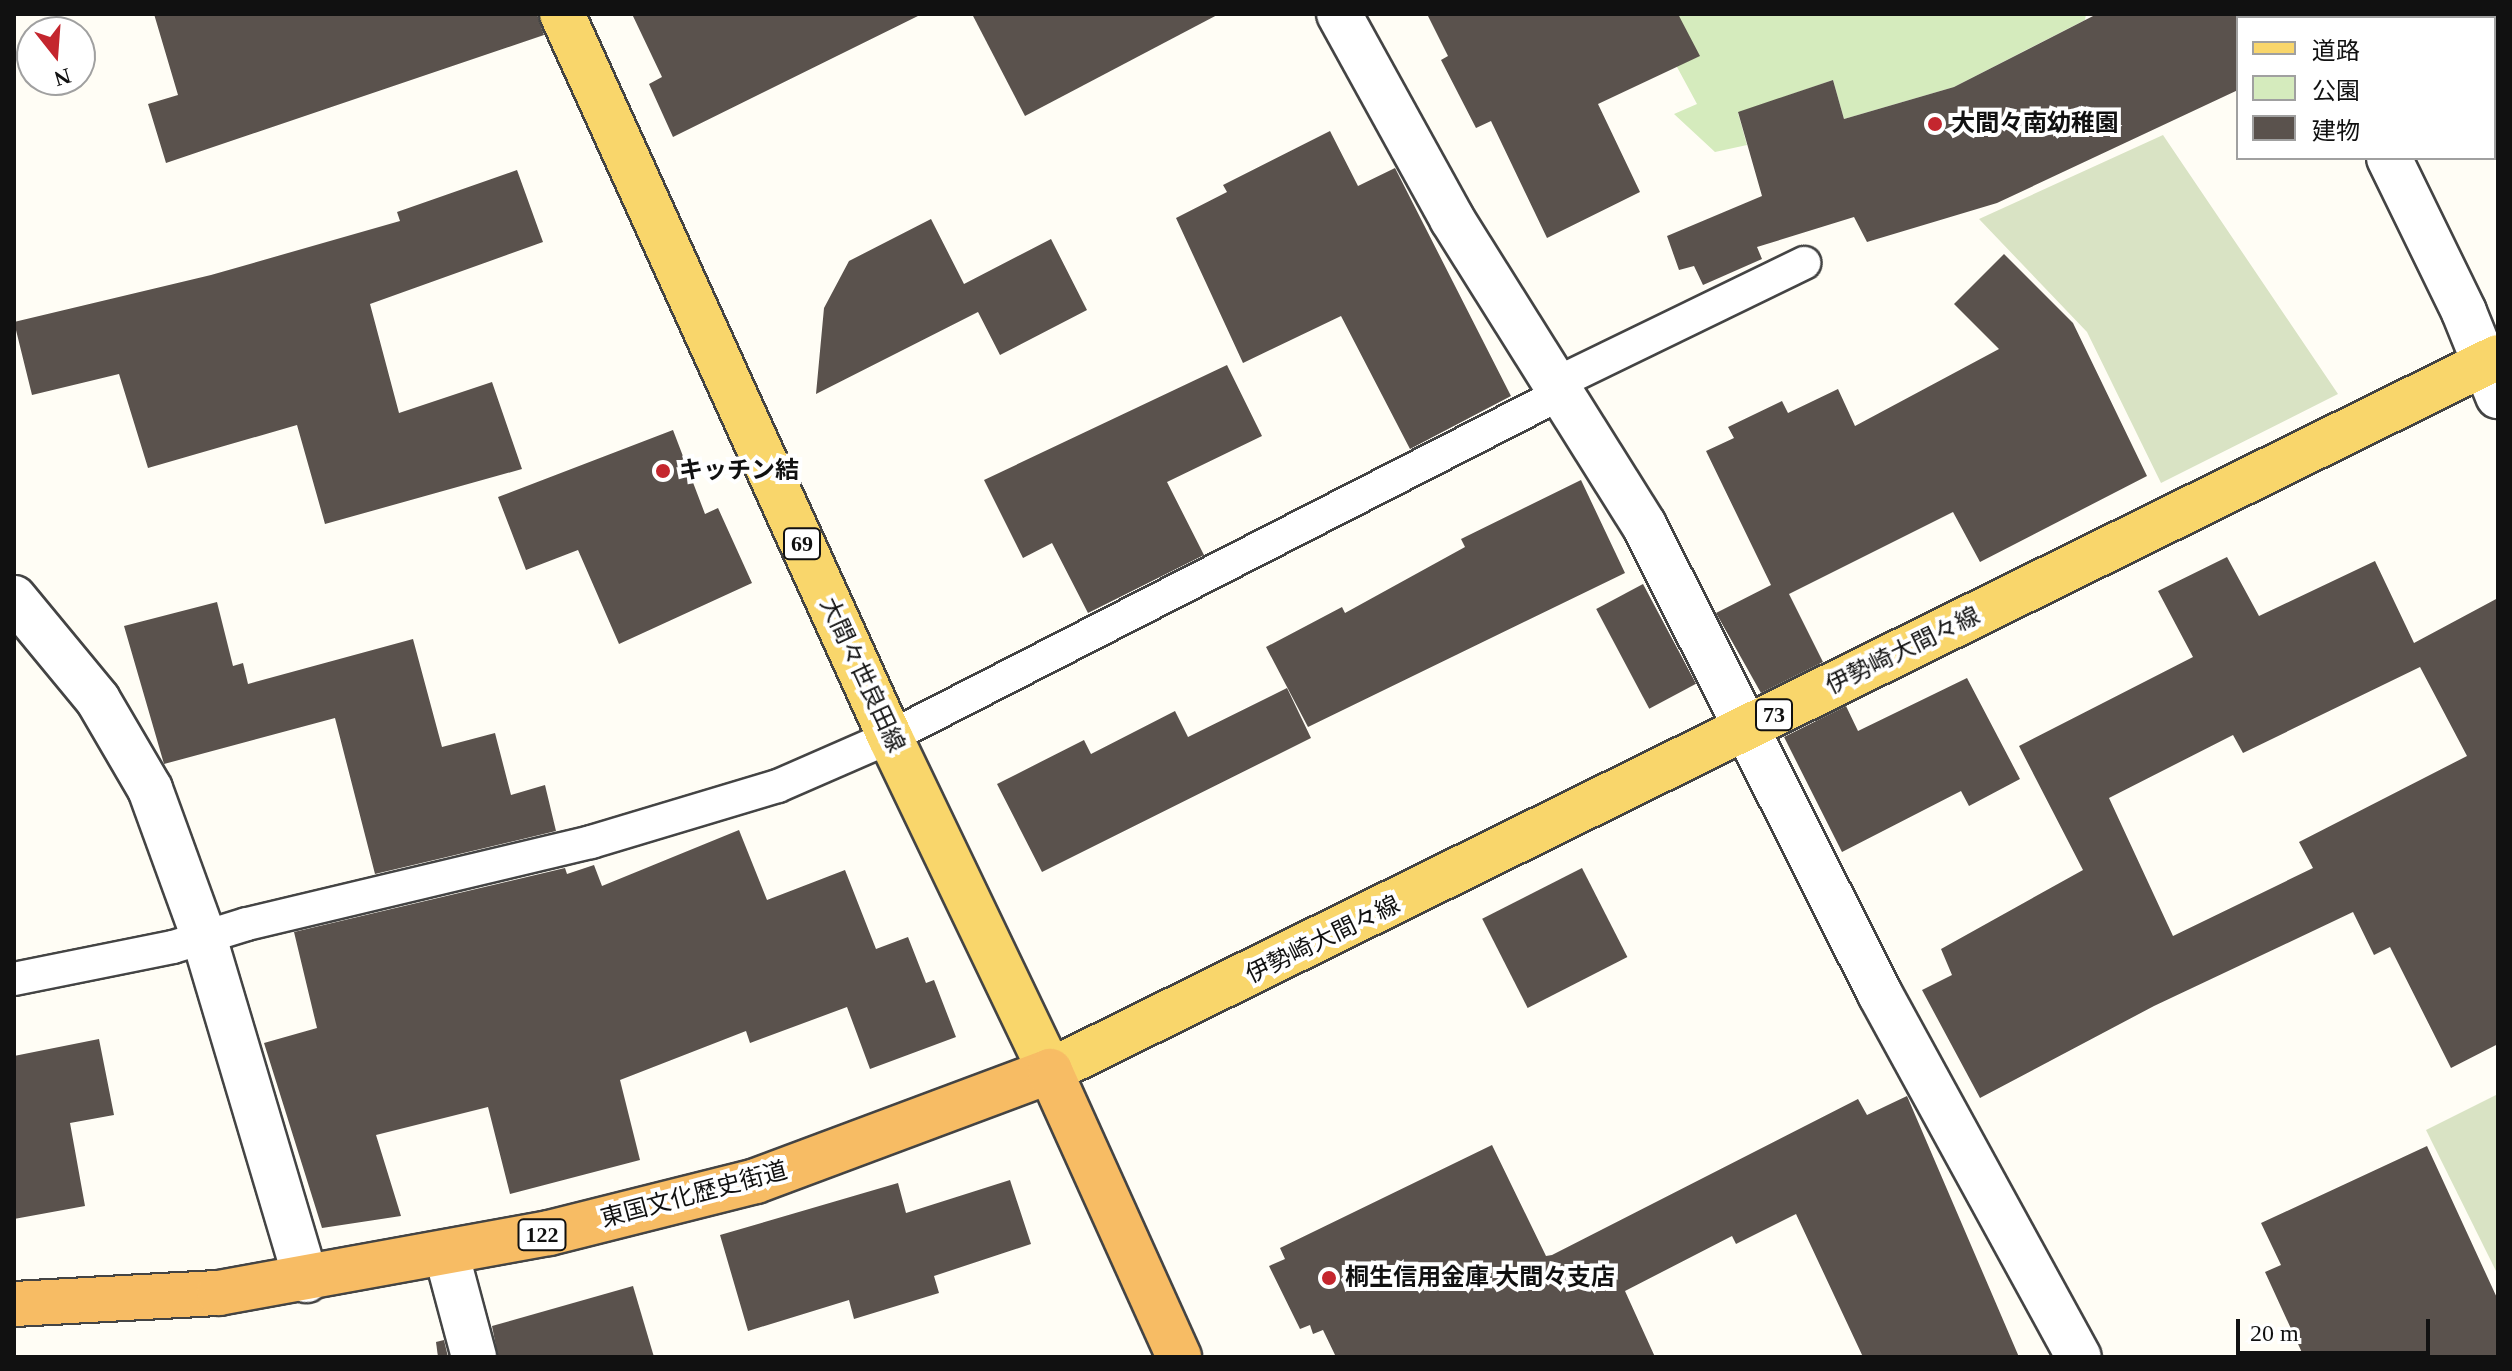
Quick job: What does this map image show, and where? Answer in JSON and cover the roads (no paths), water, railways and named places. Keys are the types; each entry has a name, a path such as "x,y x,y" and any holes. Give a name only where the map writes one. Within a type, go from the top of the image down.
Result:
{"highway":[{"name":"東国文化歴史街道","path":"14,1304 219,1293 447,1256 756,1181 1050,1071"},
{"path":"1050,1071 1179,1357"}],"main road":[{"name":"大間々世良田線","path":"562,14 890,737 1050,1071"},
{"name":"伊勢崎大間々線","path":"1050,1071 1748,728 2493,372"}],"street":[{"path":"1339,14 1407,143 1644,525 1880,994 2079,1357"},
{"path":"2390,160 2493,372"},
{"path":"14,598 124,738 150,789 204,937 306,1280"},
{"path":"447,1256 474,1357"}],"lane":[{"path":"14,979 204,937 591,842 778,786 890,737 1804,263"}],"place":[{"name":"大間々南幼稚園","path":"1935,124"},
{"name":"キッチン結","path":"663,471"},
{"name":"桐生信用金庫 大間々支店","path":"1329,1278"}]}
